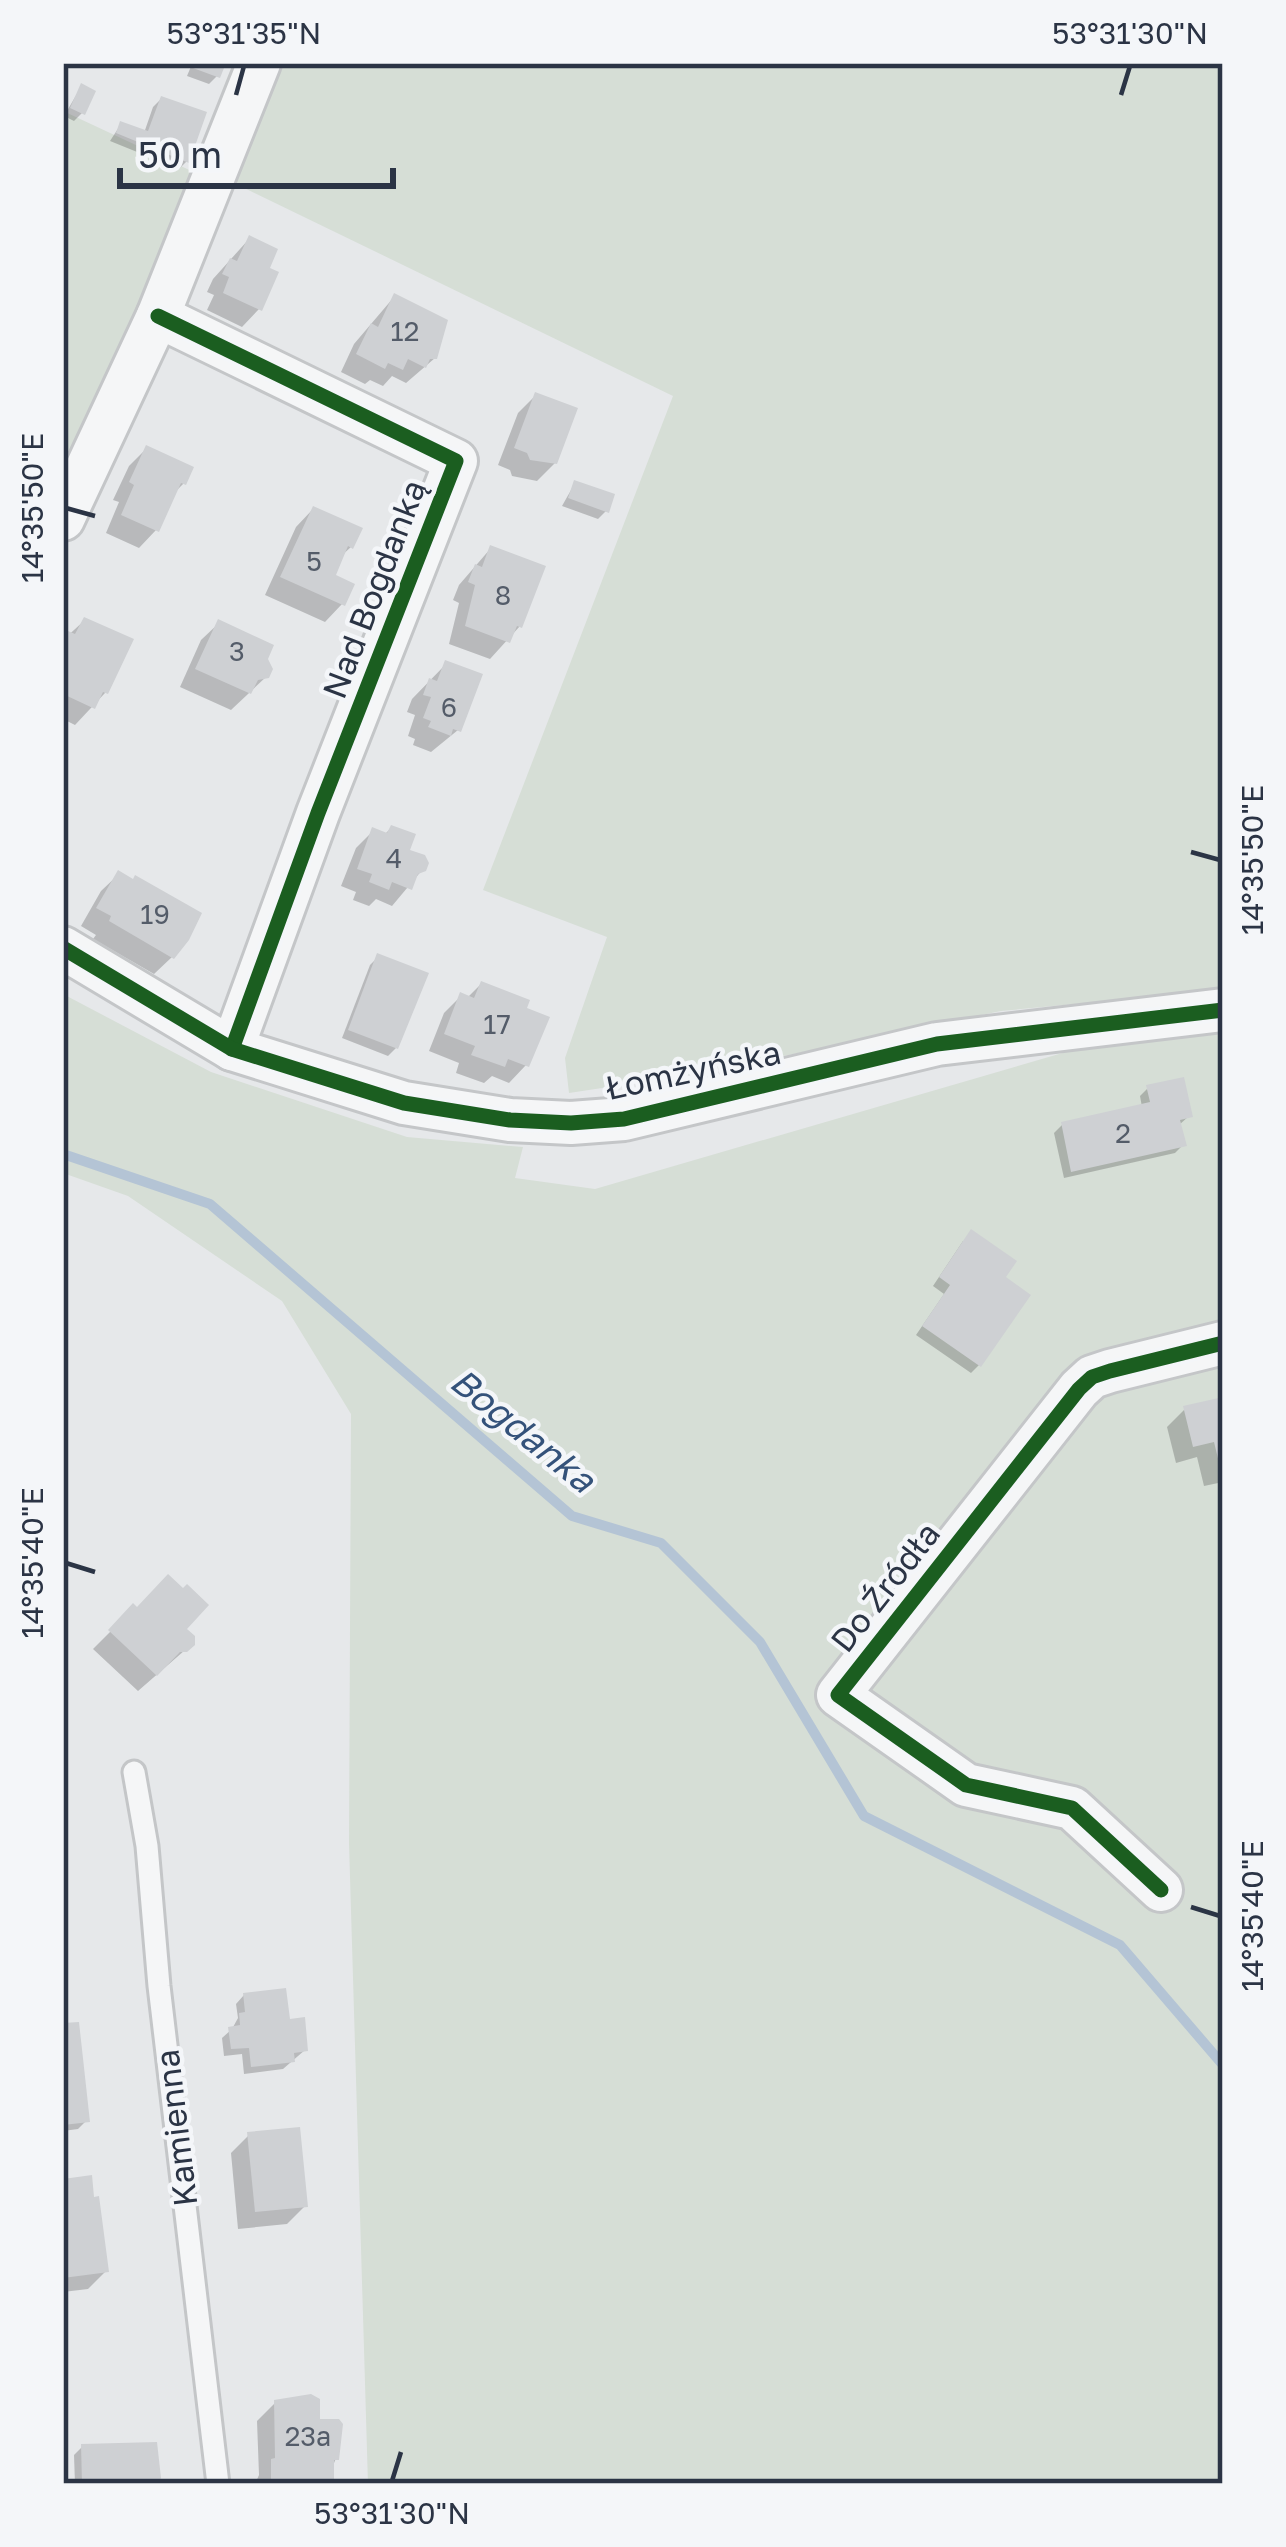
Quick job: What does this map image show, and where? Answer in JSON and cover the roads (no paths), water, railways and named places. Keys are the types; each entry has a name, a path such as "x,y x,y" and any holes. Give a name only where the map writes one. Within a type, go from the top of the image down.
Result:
{"street":[{"path":"63,519 158,316 259,63"},
{"name":"Nad Bogdanką","path":"158,316 456,461 232,1049"},
{"name":"Łomżyńska","path":"63,948 232,1049 404,1103 510,1120 571,1124 624,1119 937,1044 1223,1010"},
{"name":"Do Źródła","path":"1161,1890 1072,1808 966,1785 838,1695 1078,1389 1110,1371 1223,1343"}],"lane":[{"name":"Kamienna","path":"134,1772 147,1846 218,2484"}],"waterway":[{"name":"Bogdanka","path":"63,1154 210,1204 572,1516 661,1543 760,1642 864,1816 1120,1945 1223,2065"}]}
